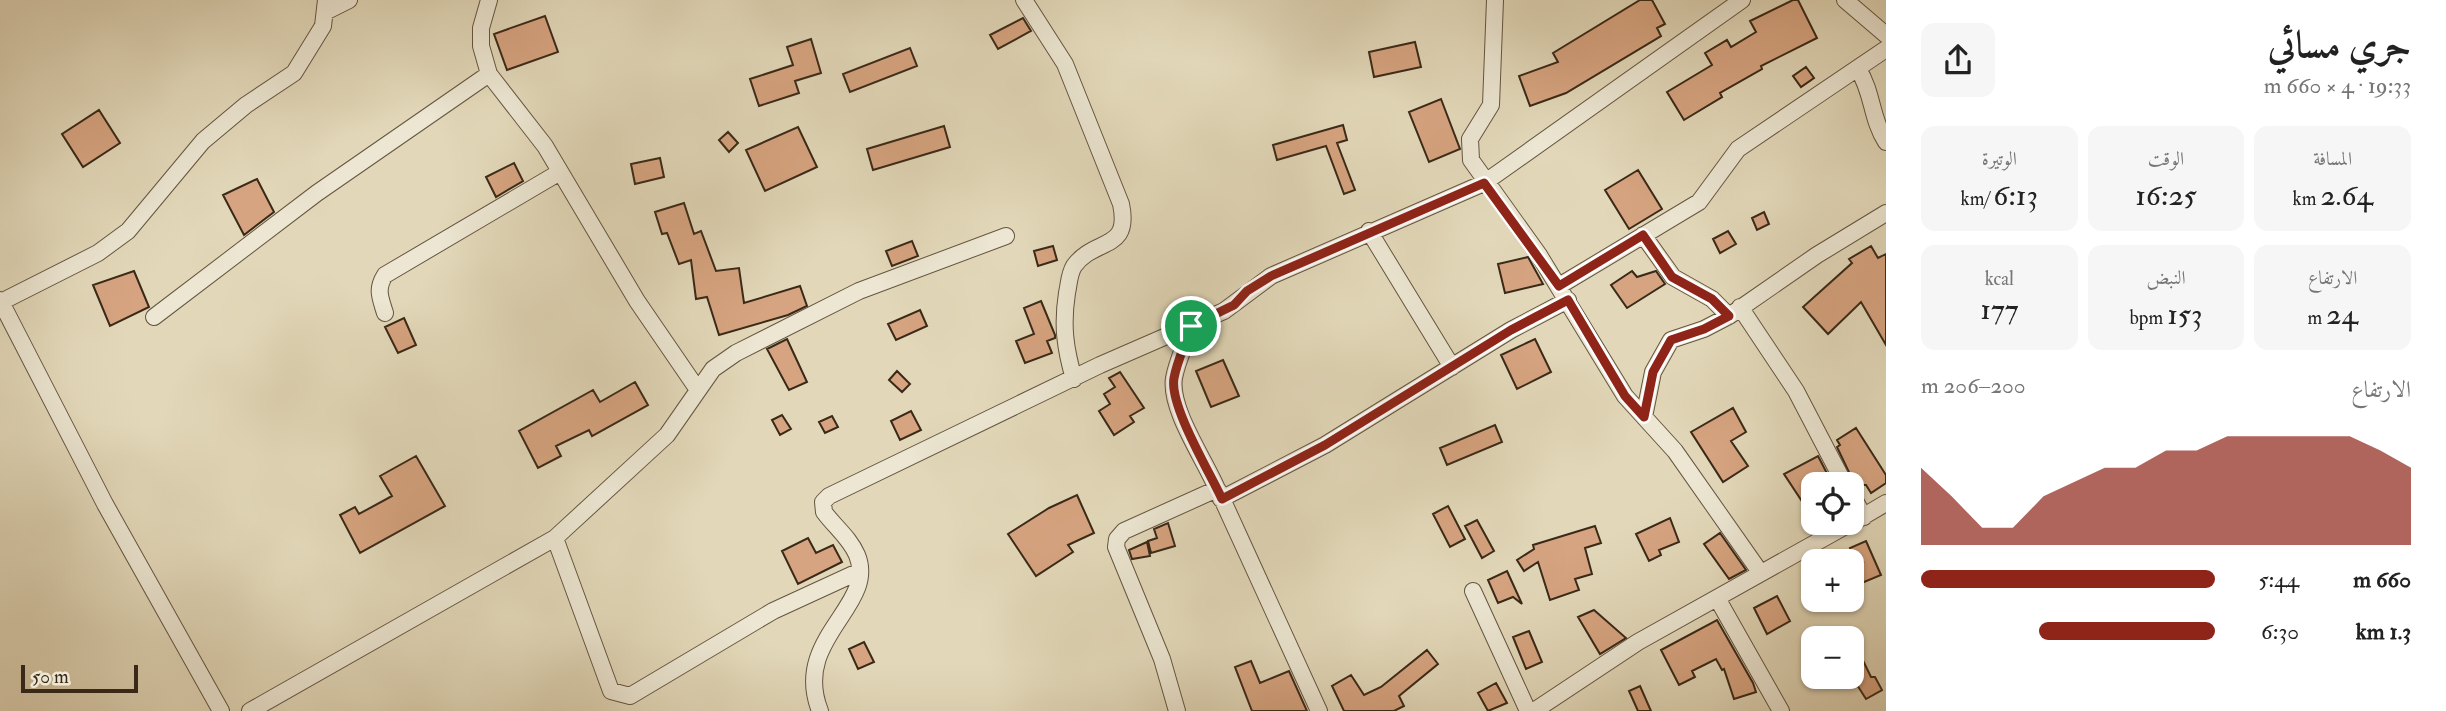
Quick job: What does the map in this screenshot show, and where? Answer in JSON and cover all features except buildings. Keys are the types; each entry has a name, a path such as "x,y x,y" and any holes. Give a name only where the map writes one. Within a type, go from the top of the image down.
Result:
{"street":[{"path":"221,711 105,504 1,301 98,253 128,231 203,141 246,105 294,73 319,33 327,6 349,0"},
{"path":"489,0 481,28 481,46 489,74 518,108 560,172 637,301 698,390"},
{"path":"1024,0 1065,64 1121,204 1124,219 1123,231 1117,238 1075,265 1071,274 1062,327 1074,379"},
{"path":"1496,0 1491,105 1468,147 1484,183 1559,286 1625,396 1675,451 1760,572"},
{"path":"820,711 813,677 817,653 855,595 860,571 858,556 847,537 824,512 823,502 829,496 1234,305 1247,291 1271,276 1484,183 1742,0"},
{"path":"1845,0 1886,35"},
{"path":"1559,286 1699,202 1738,149 1886,48"},
{"path":"1858,69 1867,83 1876,124 1886,142"},
{"path":"154,317 317,193 489,74"},
{"path":"385,313 379,285 386,275 560,172"},
{"path":"1644,417 1653,372 1671,340 1704,329 1735,311 1886,213"},
{"path":"1369,231 1452,367"},
{"path":"1643,235 1672,277 1735,311 1796,391 1838,472"},
{"path":"250,711 555,538 667,435 713,369 736,353 859,291 1006,236"},
{"path":"1177,711 1162,659 1119,554 1117,539 1124,531 1219,494 1325,445 1511,330 1568,300"},
{"path":"1191,326 1174,378 1174,392 1180,414 1319,711"},
{"path":"1864,516 1886,503"},
{"path":"1534,711 1638,642 1829,535"},
{"path":"555,538 611,691 619,695 630,696 774,611 860,571"},
{"path":"1473,591 1528,711"},
{"path":"1717,598 1781,711"}],"route":[{"path":"1484,183 1559,286 1643,235 1672,277 1687,288 1712,299 1729,316 1704,329 1682,334 1671,340 1653,372 1644,417 1625,396 1568,300 1511,330 1325,445 1222,499 1180,414 1174,392 1174,378 1191,326 1234,305 1247,291 1271,276 1324,250 1484,183"}]}
